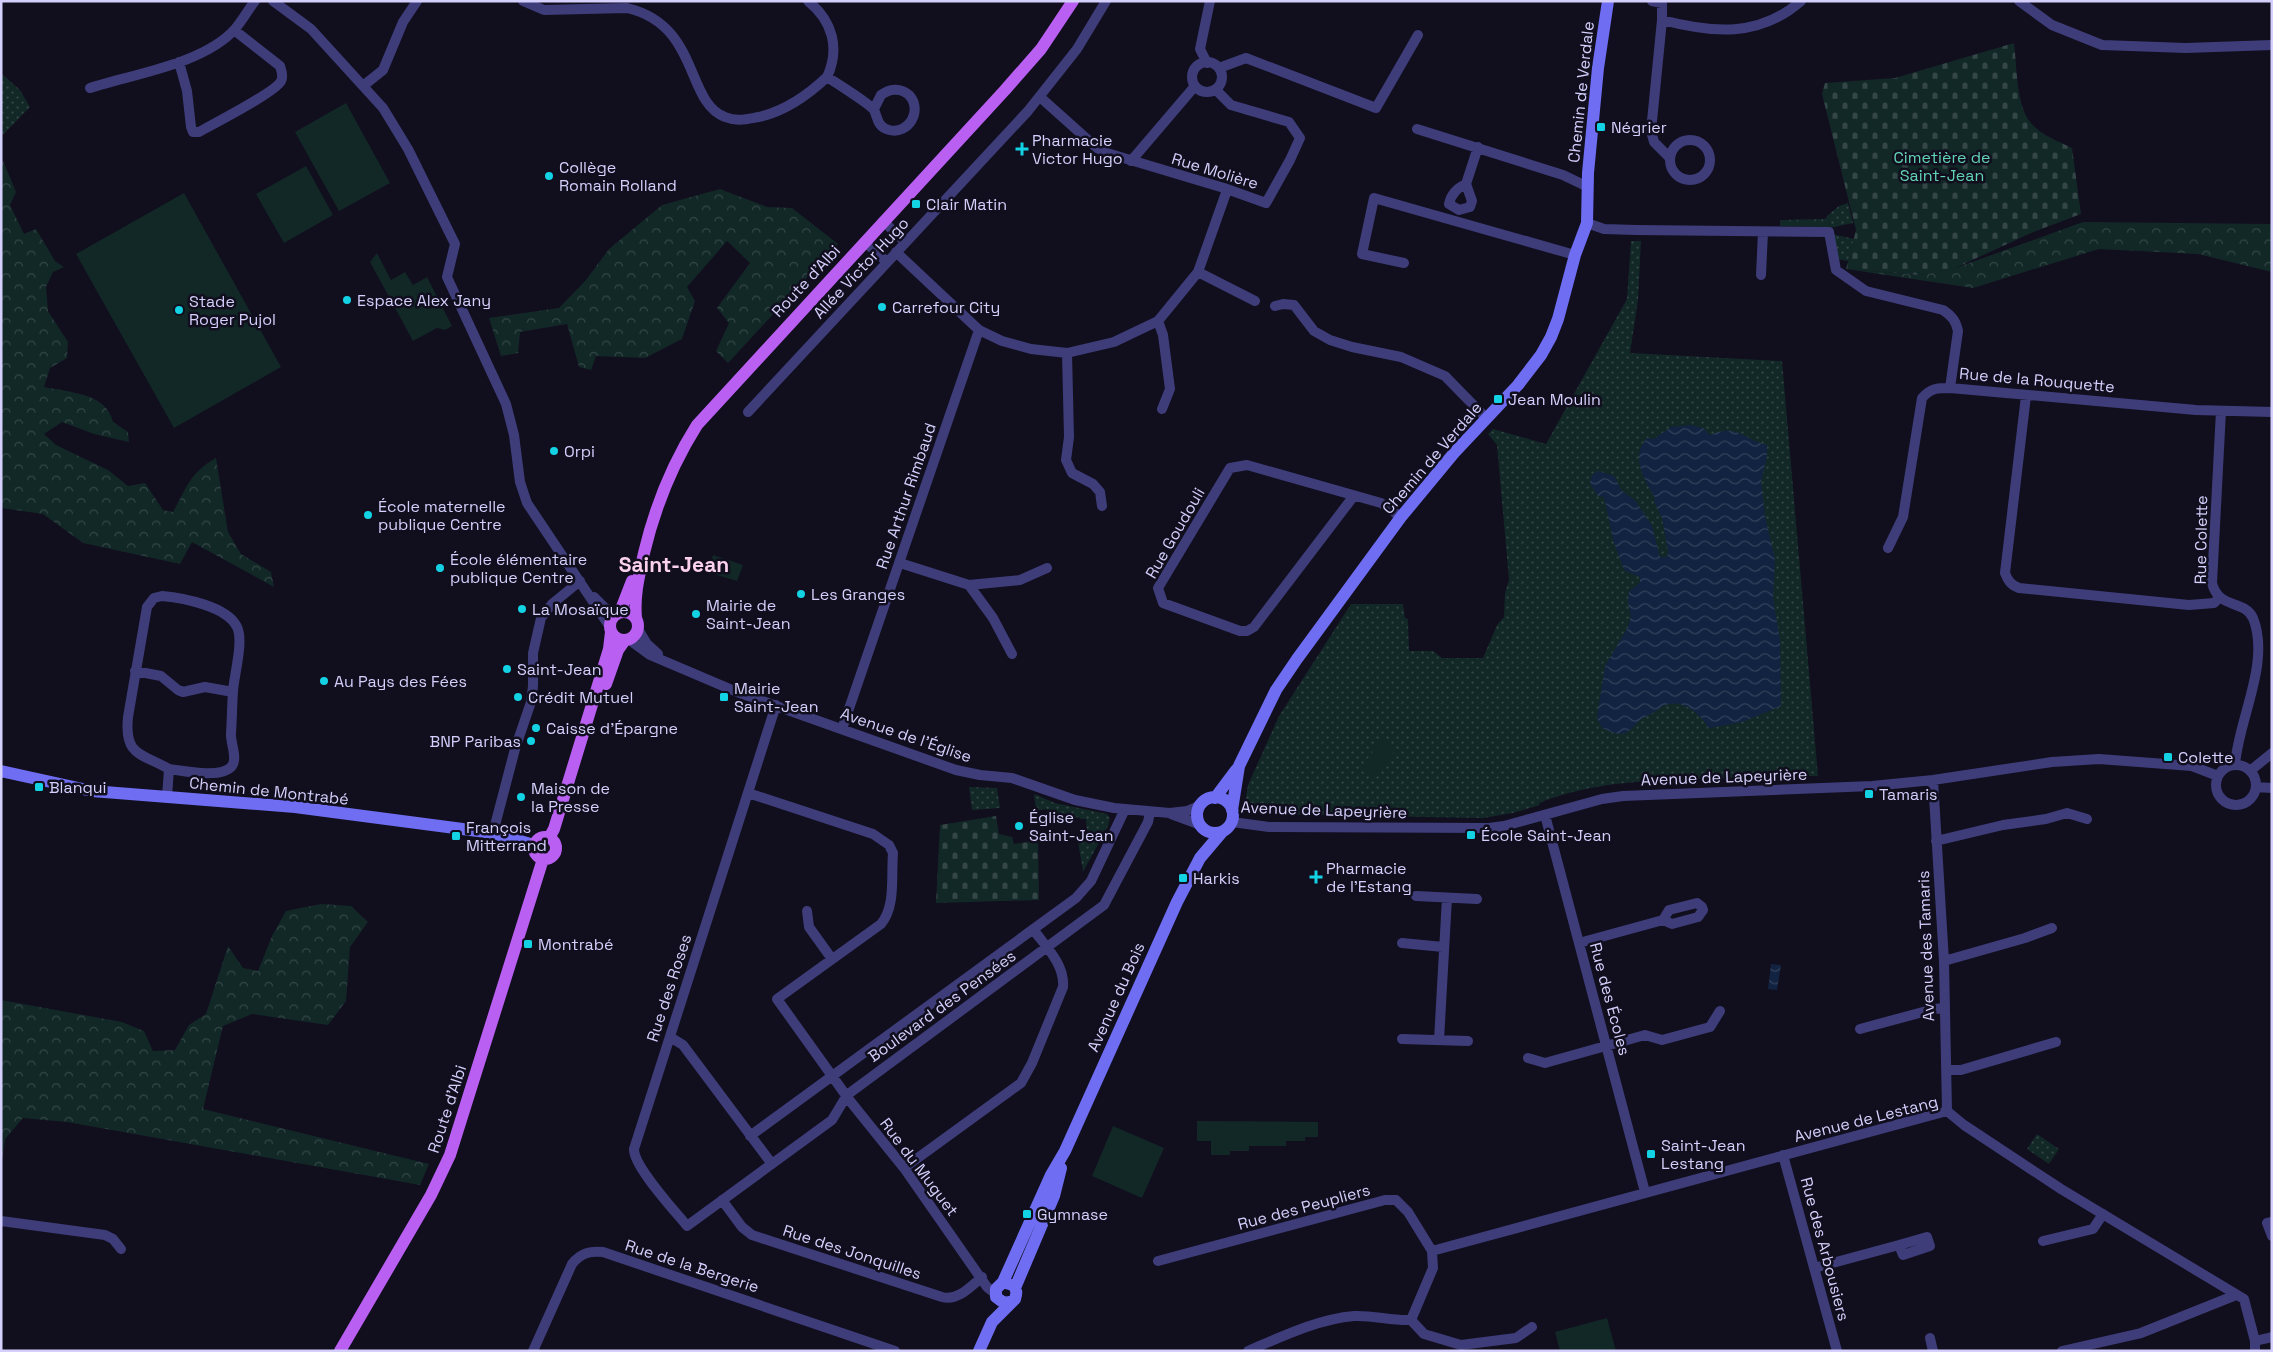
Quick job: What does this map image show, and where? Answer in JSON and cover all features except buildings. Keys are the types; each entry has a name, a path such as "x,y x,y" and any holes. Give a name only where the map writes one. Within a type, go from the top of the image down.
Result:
{"main road":[{"name":"Route d'Albi","path":"1021,71 1064,1"},
{"name":"Route d'Albi","path":"637,624 635,590 648,536 664,485 675,461 697,425 969,131 1041,49 1073,1"},
{"name":"Route d'Albi","path":"618,612 648,536"},
{"path":"549,838 553,831 574,765 609,649 612,618 618,612 629,612 637,624 635,635 627,640 618,650 574,765"},
{"path":"610,630 616,637 627,640"},
{"path":"542,837 549,838 555,842 555,853 550,858 543,859 537,855 534,845 542,837"},
{"name":"Route d'Albi","path":"340,1351 441,1174 453,1146 543,859"}],"street":[{"path":"90,88 179,62 207,50 234,30 255,1"},
{"path":"273,1 311,29 391,120 453,237 455,251 447,277 506,404 514,435 520,482 527,503 590,596 591,601 610,630"},
{"path":"363,86 383,70 403,22 417,1"},
{"path":"523,1 544,10 627,8 659,21 678,42 705,98 713,109 723,116 742,120 765,116 799,100 827,77 834,55 832,33 825,20 808,1"},
{"name":"Allée Victor Hugo","path":"748,412 1040,97 1076,48 1106,1"},
{"path":"1210,1 1200,49 1207,63 1219,68 1246,58 1376,108 1418,34"},
{"name":"Chemin de Verdale","path":"1215,798 1239,766 1276,690 1401,517 1454,452 1530,372 1551,337 1558,319 1574,255 1587,223 1588,173 1598,68 1608,1"},
{"path":"1662,20 1692,28 1724,30 1744,28 1776,20 1801,1"},
{"path":"2019,1 2052,25 2102,45 2176,48 2272,45"},
{"path":"1659,2 1662,20 1651,131 1654,142 1670,158 1670,165 1675,174 1686,180 1700,178 1705,174 1710,166 1711,159 1706,146 1692,139 1682,141 1674,147 1670,158"},
{"path":"179,62 187,91 190,127 193,132 199,132 270,91 281,81 280,66 234,30"},
{"path":"1207,63 1197,67 1194,71 1193,81 1195,86 1205,92 1216,90 1222,82 1219,68"},
{"path":"827,77 874,110 878,123 890,130 900,130 911,122 915,112 910,96 899,90 881,95 874,110"},
{"path":"1131,161 1195,86"},
{"name":"Rue Molière","path":"1040,97 1097,148 1107,153 1266,203 1300,138 1289,122 1231,105 1216,90"},
{"path":"1417,128 1562,175 1588,187"},
{"path":"1466,184 1478,147"},
{"path":"896,252 979,330 1009,343 1031,349 1067,353 1114,342 1158,321 1198,272 1227,190"},
{"path":"1404,263 1362,254 1374,198 1574,255"},
{"path":"883,222 905,242"},
{"name":"Rue de la Rouquette","path":"1587,223 1604,229 1829,232 1836,270 1851,282 1866,291 1943,310 1952,316 1957,324 1958,331 1950,388 2026,396 2222,411 2272,412"},
{"path":"1761,275 1763,232"},
{"path":"865,242 887,262"},
{"path":"1198,272 1255,301"},
{"path":"1275,306 1284,304 1294,305 1314,331 1330,340 1352,347 1400,357 1445,376 1486,418"},
{"path":"1158,321 1163,335 1170,389 1162,409"},
{"name":"Rue Arthur Rimbaud","path":"842,729 979,330"},
{"path":"1067,353 1069,437 1066,460 1072,473 1093,484 1100,492 1102,506"},
{"path":"1888,548 1903,517 1922,398 1928,391 1934,388 1950,388"},
{"path":"2026,396 2004,573 2008,581 2013,586 2019,588 2189,605 2214,603 2219,598"},
{"name":"Rue Colette","path":"2222,411 2212,584 2219,598 2226,603 2246,610 2252,616 2256,633 2256,676 2235,765"},
{"name":"Rue Goudouli","path":"1353,497 1254,627 1247,631 1240,631 1163,603 1158,588 1230,468 1247,465 1353,497 1381,503 1401,517"},
{"path":"900,563 969,585 1020,580 1047,568"},
{"path":"492,834 515,749 531,702 533,653 541,618 552,604 580,581"},
{"path":"969,585 993,618 1012,654"},
{"path":"590,596 596,598 605,608 618,612"},
{"path":"157,597 174,598 215,608 232,620 237,627 239,640 233,692 231,742 234,758 233,765 226,771 216,774 169,769 140,755 128,740 128,717 135,671 149,604 157,597"},
{"name":"Avenue de l'Église","path":"637,624 647,644 668,662"},
{"name":"Avenue de l'Église","path":"627,640 650,654 737,692 956,770 980,775 1012,778 1075,800 1102,807 1170,813 1187,810 1202,804"},
{"path":"135,671 161,676 183,692 206,687 233,692"},
{"name":"Rue des Roses","path":"722,1200 687,1226 634,1156 636,1140 776,705"},
{"path":"2250,771 2272,753"},
{"name":"Avenue de Lapeyrière","path":"1232,816 1269,827 1489,828 1504,826 1602,799 1623,796 1661,793 1805,790 1933,780 2052,762 2099,760 2192,766 2218,776"},
{"path":"2235,765 2250,771 2256,786 2254,793 2247,802 2235,805 2229,804 2220,798 2217,792 2216,781 2225,768 2235,765"},
{"name":"Chemin de Verdale","path":"1232,816 1239,766"},
{"path":"167,797 169,769"},
{"name":"Chemin de Montrabé","path":"1,771 92,791 294,807 492,834 534,845"},
{"name":"Avenue des Tamaris","path":"1933,780 1944,961 1947,1111"},
{"path":"2256,786 2272,788"},
{"path":"748,794 874,834 889,846 893,853 890,906 887,917 881,924 832,959 809,927 807,911"},
{"path":"1215,798 1224,800 1232,816 1222,832 1211,832 1201,826 1198,819 1198,811 1202,804 1215,798"},
{"name":"Boulevard des Pensées","path":"750,1136 1084,890 1091,881 1125,809"},
{"name":"Boulevard des Pensées","path":"722,1200 832,1120 847,1095 1104,905 1140,838 1150,812"},
{"name":"Avenue de l'Église","path":"1170,813 1201,826"},
{"path":"1936,842 2003,825 2046,819 2067,813 2087,819"},
{"name":"Rue des Écoles","path":"1545,815 1645,1192"},
{"name":"Avenue du Bois","path":"1200,858 1203,836 1201,826"},
{"name":"Avenue du Bois","path":"992,1322 998,1290 1051,1175 1065,1151 1160,937 1200,858 1222,832"},
{"path":"1416,896 1477,899"},
{"path":"1439,1040 1447,898"},
{"path":"1579,943 1663,920"},
{"path":"1944,961 2025,938 2052,928"},
{"path":"904,1168 1010,1092 1026,1076 1063,987 1064,977 1061,968 1033,929"},
{"path":"1402,943 1443,947"},
{"name":"Rue du Muguet","path":"832,959 777,999 847,1095 904,1168 982,1277 998,1290"},
{"path":"1860,1029 1944,1008"},
{"path":"1528,1058 1545,1063 1645,1035 1662,1040 1710,1026 1720,1011"},
{"path":"670,1037 684,1045 772,1164"},
{"path":"1402,1039 1468,1041"},
{"path":"1947,1070 1961,1070 2056,1042"},
{"name":"Avenue de Lestang","path":"1432,1251 1947,1111 1964,1126 2103,1214 2244,1299 2255,1346"},
{"name":"Avenue du Bois","path":"1016,1288 1054,1196 1065,1151"},
{"name":"Rue des Arbousiers","path":"1784,1155 1837,1351"},
{"name":"Rue des Jonquilles","path":"722,1200 742,1227 752,1235 942,1297 949,1299 962,1294 982,1277"},
{"name":"Rue des Peupliers","path":"1158,1261 1386,1200 1396,1200 1408,1212 1432,1251"},
{"path":"2043,1241 2093,1229 2103,1214"},
{"path":"1,1222 105,1234 121,1249"},
{"path":"2272,1222 2267,1223 2272,1236"},
{"path":"1814,1268 1900,1245"},
{"name":"Rue de la Bergerie","path":"533,1351 572,1264 579,1256 588,1251 603,1252 895,1351"},
{"path":"1411,1320 1433,1268 1432,1251"},
{"path":"979,1351 992,1322 1016,1296 1016,1288 1010,1283 998,1290 1004,1303 1010,1302"},
{"path":"2062,1351 2087,1348 2141,1333 2236,1295"},
{"path":"1248,1351 1334,1319 1373,1316 1393,1321 1411,1320"},
{"path":"1411,1320 1424,1334 1461,1345 1516,1338 1532,1327"},
{"path":"2255,1346 2272,1337"},
{"path":"1930,1338 1933,1351"}],"green space":[{"name":"Cimetière de Saint-Jean","path":"2014,43 2022,107 2031,123 2040,131 2072,148 2081,214 2031,233 1951,270 1919,275 1846,269 1856,230 1822,94 1825,83 1895,78"},
{"path":"1,73 20,90 30,107 3,135 1,133"},
{"path":"346,103 390,183 339,211 295,132"},
{"path":"1,156 16,192 10,205 24,234 36,229 55,261 64,267 53,272 46,287 48,311 68,342 67,358 50,368 44,387 85,396 103,405 109,412 113,422 128,432 129,442 94,434 62,422 44,434 56,445 108,470 128,486 145,483 163,510 173,512 194,475 216,458 228,532 241,554 271,572 274,587 192,542 180,564 83,543 43,514 1,508"},
{"path":"306,166 333,215 284,243 256,194"},
{"path":"720,189 767,207 792,208 838,244 728,363 716,351 729,323 717,308 750,263 727,241 687,287 695,301 682,339 645,358 596,356 591,370 579,367 567,324 520,332 518,353 501,356 489,318 559,308 586,280 609,249 662,205"},
{"name":"Stade Roger Pujol","path":"184,193 281,367 174,428 76,254"},
{"path":"1848,203 1853,223 1830,228 1828,215 1839,206"},
{"path":"1828,215 1830,227 1780,226 1780,220 1825,219"},
{"path":"2083,222 2272,224 2272,272 2198,254 2099,249 1973,288 1846,269 1919,275 1950,270"},
{"path":"1832,234 1854,239 1848,261 1836,259"},
{"path":"1631,241 1641,241 1638,300 1630,353 1782,361 1818,776 1662,780 1600,786 1559,796 1539,803 1540,805 1513,813 1483,818 1254,814 1249,812 1245,802 1248,785 1279,716 1351,604 1403,604 1405,618 1408,619 1409,651 1433,651 1442,658 1483,658 1497,625 1504,617 1505,593 1509,580 1497,445 1488,434 1493,429 1546,444 1627,299"},
{"path":"377,253 391,280 405,272 413,285 427,277 452,326 445,330 437,328 413,341 370,262"},
{"path":"713,555 743,565 737,581 707,572"},
{"path":"1382,740 1385,740 1394,747 1395,751 1372,776 1362,766"},
{"path":"969,787 997,788 1000,808 972,810"},
{"path":"1034,794 1055,803 1107,814 1110,818 1108,826 1083,872 1077,835 1087,834 1086,819 1080,819 1079,817 1049,822 1047,809 1036,811"},
{"path":"996,816 999,834 1012,837 1014,844 1038,840 1039,900 936,903 940,825"},
{"path":"321,904 351,906 368,922 350,947 346,1001 328,1025 252,1014 223,1026 203,1109 429,1164 420,1185 67,1122 23,1118 5,1139 1,1169 1,1000 122,1022 144,1031 153,1051 175,1050 189,1025 206,1014 228,946 243,968 258,971 272,936 286,911"},
{"path":"1197,1121 1318,1122 1318,1137 1305,1137 1305,1141 1286,1141 1286,1146 1249,1146 1249,1151 1230,1151 1230,1155 1211,1155 1211,1141 1197,1141"},
{"path":"1113,1126 1164,1148 1142,1198 1092,1176"},
{"path":"2037,1134 2059,1149 2049,1164 2027,1149"},
{"path":"1607,1318 1616,1351 1560,1351 1555,1332"}],"water":[{"path":"1691,425 1703,428 1710,435 1727,431 1734,432 1767,445 1767,457 1761,481 1765,517 1775,559 1773,599 1780,640 1781,706 1742,722 1709,728 1701,717 1690,708 1684,705 1670,704 1643,718 1628,732 1616,733 1602,728 1597,718 1605,666 1628,627 1631,616 1628,603 1629,591 1640,583 1640,577 1624,570 1614,543 1604,497 1598,496 1590,483 1592,475 1598,471 1614,476 1622,491 1635,500 1652,526 1660,557 1665,557 1668,555 1668,551 1662,518 1654,501 1655,498 1640,468 1640,453 1642,445 1647,438 1654,439 1671,427"},
{"path":"1771,964 1781,965 1777,990 1768,989"}],"place":[{"name":"Négrier","path":"1601,127"},
{"name":"Pharmacie Victor Hugo","path":"1022,149"},
{"name":"Collège Romain Rolland","path":"549,176"},
{"name":"Clair Matin","path":"916,204"},
{"name":"Espace Alex Jany","path":"347,300"},
{"name":"Carrefour City","path":"882,307"},
{"name":"Stade Roger Pujol","path":"179,310"},
{"name":"Jean Moulin","path":"1498,399"},
{"name":"Orpi","path":"554,451"},
{"name":"École maternelle publique Centre","path":"368,515"},
{"name":"École élémentaire publique Centre","path":"440,568"},
{"name":"Les Granges","path":"801,594"},
{"name":"La Mosaïque","path":"522,609"},
{"name":"Mairie de Saint-Jean","path":"696,614"},
{"name":"Saint-Jean","path":"507,669"},
{"name":"Au Pays des Fées","path":"324,681"},
{"name":"Crédit Mutuel","path":"518,697"},
{"name":"Mairie Saint-Jean","path":"724,697"},
{"name":"Caisse d'Épargne","path":"536,728"},
{"name":"BNP Paribas","path":"531,741"},
{"name":"Colette","path":"2168,757"},
{"name":"Blanqui","path":"39,787"},
{"name":"Tamaris","path":"1869,794"},
{"name":"Maison de la Presse","path":"521,797"},
{"name":"Église Saint-Jean","path":"1019,826"},
{"name":"École Saint-Jean","path":"1471,835"},
{"name":"François Mitterrand","path":"456,836"},
{"name":"Pharmacie de l'Estang","path":"1316,877"},
{"name":"Harkis","path":"1183,878"},
{"name":"Montrabé","path":"528,944"},
{"name":"Saint-Jean Lestang","path":"1651,1154"},
{"name":"Gymnase","path":"1027,1214"}],"district":[{"name":"Saint-Jean","path":"674,564"}]}
